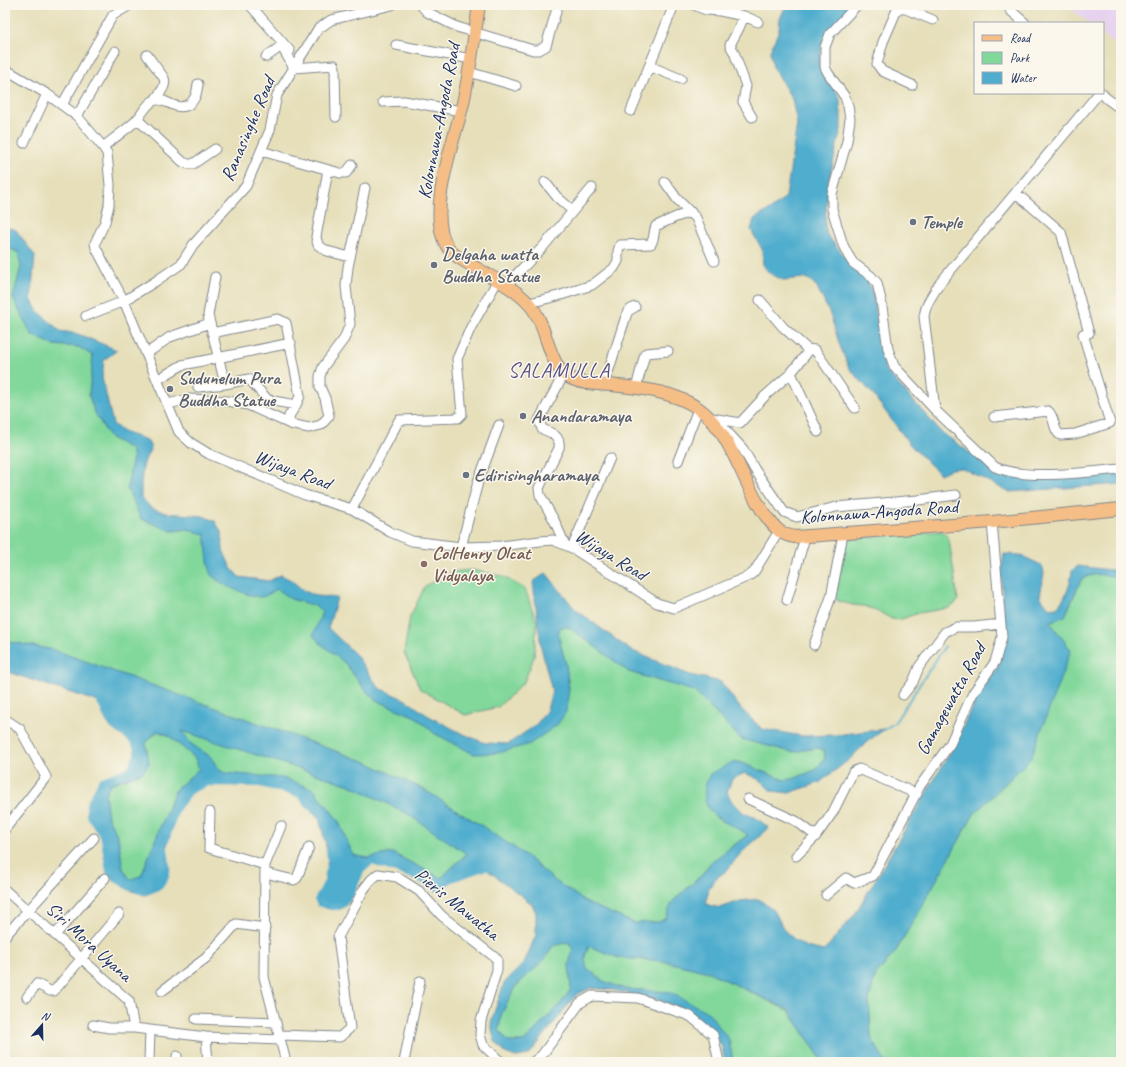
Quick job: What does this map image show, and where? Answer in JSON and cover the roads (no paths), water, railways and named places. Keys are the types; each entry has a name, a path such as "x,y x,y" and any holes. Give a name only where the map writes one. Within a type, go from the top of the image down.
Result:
{"main road":[{"name":"Kolonnawa-Angoda Road","path":"479,5 469,72 461,111 441,188 440,207 442,234 446,244 454,254 502,283 529,304 539,317 552,354 564,374 574,380 636,388 674,397 706,414 718,427 767,517 779,531 795,537 992,522 1121,509"}],"street":[{"path":"62,105 113,15 130,5"},
{"path":"250,5 296,64"},
{"name":"Ranasinghe Road","path":"86,316 124,301 181,264 193,245 246,186 270,130 277,95 318,29 331,20 392,5"},
{"path":"421,5 427,12 457,27 533,50 539,50 546,46 558,5"},
{"path":"631,111 674,5"},
{"path":"694,5 706,10 716,8 744,16 758,22"},
{"path":"857,5 830,34 825,47 825,67 844,97 848,106 850,119 847,141 832,194 832,209 843,245 848,255 854,263 871,276 877,283 888,349 894,366 935,410 995,467 1002,470 1032,474 1121,469"},
{"path":"1010,5 1010,10 1024,22"},
{"path":"912,85 882,71 877,64 883,42 899,6 933,20"},
{"path":"744,16 730,44 746,86 743,102 752,117"},
{"path":"396,45 471,59"},
{"path":"266,57 276,49 280,48 283,49 296,64 334,65 336,117"},
{"path":"77,116 115,50"},
{"path":"103,147 137,119 150,103 155,100 164,86 164,78 147,55"},
{"path":"649,66 681,79"},
{"name":"Wijaya Road","path":"5,69 47,94 77,116 107,153 110,185 109,205 105,222 95,243 96,248 124,301 180,432 191,443 209,454 305,495 352,509 390,532 412,541 461,547 501,546 553,540 569,546 657,603 674,608 754,572 779,531"},
{"path":"469,72 516,86"},
{"path":"155,100 182,108 190,104 197,95 198,84"},
{"path":"24,143 47,94"},
{"path":"935,410 924,316 928,301 940,284 1098,94"},
{"path":"1103,94 1121,109"},
{"path":"383,102 404,102 461,111"},
{"path":"137,119 183,162 188,164 193,164 215,148"},
{"path":"261,151 328,170 346,173 352,165"},
{"path":"328,170 316,237 318,244 327,251 350,257"},
{"path":"545,182 557,197 573,211"},
{"path":"665,182 677,199 691,212 702,230 714,261"},
{"path":"168,404 189,399 228,401 248,405 290,424 309,428 321,425 329,416 325,398 320,387 320,376 323,367 344,339 350,324 346,286 350,257 365,188"},
{"path":"352,509 399,420 458,418 462,414 457,358 471,327 502,283 543,247 592,188"},
{"path":"994,417 1048,411 1052,415 1056,432 1060,435 1075,434 1110,423 1083,334 1089,333 1061,232 1016,193"},
{"path":"529,304 592,285 614,268 618,261 620,245 651,244 654,238 653,232 656,226 691,212"},
{"path":"215,277 208,315 225,384"},
{"path":"760,300 782,327 807,349 815,350 855,408"},
{"path":"604,385 626,316 628,311 635,307"},
{"path":"212,333 278,319 286,323 300,396 289,416 290,424"},
{"path":"146,354 170,337 210,323"},
{"path":"157,380 182,365 291,343"},
{"path":"706,414 740,423 765,396 791,373 806,356 807,349"},
{"path":"636,388 645,354 668,351"},
{"path":"791,373 818,432"},
{"path":"564,374 539,420 542,429 555,435 560,443 559,448 539,488 540,495 569,546"},
{"path":"198,387 225,384 249,379 268,400 296,405"},
{"path":"678,461 706,414"},
{"path":"706,414 743,449 755,470 784,512 797,517 836,507 956,495"},
{"path":"461,547 478,482 498,425"},
{"path":"569,546 610,458"},
{"name":"Gamagewatta Road","path":"826,895 846,878 854,883 873,876 920,786 950,744 973,693 995,662 1002,637 992,522"},
{"path":"814,645 831,597 843,534"},
{"path":"787,600 804,537"},
{"path":"903,695 913,682 919,667 944,632 956,627 1001,624"},
{"path":"5,719 20,729 46,777 5,829"},
{"path":"796,856 816,836 833,812 853,772 859,769 917,794"},
{"path":"748,799 796,821 816,836"},
{"path":"210,812 209,848 294,880 297,878 309,847"},
{"path":"280,826 265,869 264,978 286,1062"},
{"path":"5,936 94,838"},
{"name":"Pieris Mawatha","path":"93,1024 109,1028 134,1028 206,1037 340,1037 350,1028 338,937 364,889 378,874 397,877 420,890 442,916 497,959 497,970 481,1021 480,1035 483,1045 500,1062"},
{"path":"55,935 105,878"},
{"path":"5,890 5,897"},
{"name":"Siri Mora Uyana","path":"5,890 129,1001 134,1028"},
{"path":"27,997 37,984 50,991 54,991 81,957 119,914"},
{"path":"162,991 206,958 236,924 265,928"},
{"path":"404,1062 420,981"},
{"path":"533,1062 542,1055 580,1003 592,996 638,998 690,1016 713,1034 719,1062"},
{"path":"196,1019 275,1022"},
{"path":"149,1062 150,1030"},
{"path":"206,1037 208,1062"}],"water":[{"path":"786,5 854,5 823,39 819,65 823,77 834,88 840,98 841,112 841,129 828,184 825,224 827,235 867,280 872,291 885,369 940,431 994,470 1007,477 1053,476 1121,471 1121,484 1009,492 962,468 951,469 940,474 911,446 871,392 849,368 830,314 817,287 810,280 805,278 783,280 769,273 763,265 762,249 751,230 754,219 773,208 786,197 797,124 792,99 773,67 770,51 779,30 780,19"},
{"path":"5,227 16,230 35,256 31,299 37,310 60,331 78,334 117,350 104,360 102,378 113,424 123,432 147,440 151,448 143,466 141,497 151,508 167,513 203,516 215,521 222,533 223,550 231,568 239,577 269,581 281,575 291,580 304,591 317,596 337,598 328,628 356,655 379,688 406,700 427,715 461,733 485,743 508,744 536,725 547,710 552,691 541,647 533,582 546,573 575,609 630,650 690,675 721,682 741,709 762,729 802,736 836,735 885,729 868,741 850,759 819,783 789,793 771,791 760,780 745,773 732,779 727,792 732,802 744,813 758,819 769,828 741,853 727,870 714,880 709,888 706,901 708,905 720,908 740,901 759,899 775,912 784,930 806,947 824,951 855,914 957,741 969,713 987,681 998,667 1003,649 1004,625 1001,572 1004,554 1020,555 1041,565 1044,573 1040,596 1049,608 1057,607 1066,595 1072,571 1078,566 1118,571 1121,570 1121,578 1096,574 1081,580 1065,616 1050,622 1071,650 1031,758 974,814 896,951 875,976 869,999 871,1037 885,1062 823,1062 789,1010 709,972 663,961 619,958 589,946 585,956 586,967 603,981 625,989 670,992 709,1013 729,1040 733,1062 725,1062 722,1047 710,1027 684,1009 655,999 613,990 590,988 576,995 529,1055 516,1057 505,1053 494,1040 491,1022 504,983 524,963 536,935 536,913 532,904 486,869 452,881 437,892 416,879 372,864 363,872 352,897 344,906 338,909 323,907 315,900 325,881 328,858 319,818 298,796 260,786 208,785 192,792 178,810 167,845 169,874 164,884 155,891 145,895 129,890 115,881 107,872 102,839 87,815 87,804 100,779 128,768 135,754 135,749 131,742 110,726 104,717 98,702 5,671 5,641 54,650 366,762 423,789 482,826 525,855 555,881 589,904 634,923 659,922 666,918 672,902 702,875 711,862 748,835 718,818 708,807 705,799 705,787 710,774 731,763 739,762 784,780 793,779 815,770 825,758 824,750 817,748 792,752 741,739 694,691 629,672 569,627 560,627 558,634 566,665 569,689 566,712 557,725 530,744 498,753 474,754 434,733 416,717 378,701 365,690 345,663 319,642 313,635 322,612 316,606 291,599 277,589 260,597 249,595 234,589 220,582 212,575 208,561 205,535 189,529 172,531 141,519 127,488 133,457 131,449 109,437 94,411 89,395 93,356 79,347 54,345 32,335 13,298 21,267 18,252 10,249 5,250","holes":["157,731 168,735 195,758 199,769 175,790 141,876 130,879 123,869 118,837 108,818 105,794 110,784 143,772 149,763 146,743","182,731 350,785 406,813 467,854 441,878 392,853 368,858 353,855 338,820 313,789 283,778 225,773 218,769 211,757 191,744","569,942 573,949 569,965 571,989 562,1002 524,1042 508,1042 499,1030 501,1015 515,987 544,960 553,946"]}],"waterway":[{"path":"884,730 895,722 945,646"},
{"path":"98,702 108,723"},
{"path":"110,726 130,741 135,749 135,754 128,768 100,779 87,804 87,815 102,839 107,872 115,881 131,890"},
{"path":"168,841 178,810 192,792 208,785 260,786 298,796 313,812"},
{"path":"137,892 152,892 157,890 165,883 169,873 167,848"},
{"path":"327,849 328,860"},
{"path":"349,901 363,872 372,864 416,879 435,890"},
{"path":"325,907 318,905 315,900 325,881 327,865"},
{"path":"439,890 452,881 486,869"},
{"path":"330,909 340,909 346,905"}],"place":[{"name":"Temple","path":"913,222"},
{"name":"Delgaha watta Buddha Statue","path":"434,265"},
{"name":"Sudunelum Pura Buddha Statue","path":"170,389"},
{"name":"Anandaramaya","path":"523,416"},
{"name":"Edirisingharamaya","path":"466,475"},
{"name":"ColHenry Olcat Vidyalaya","path":"424,564"}],"district":[{"name":"SALAMULLA","path":"559,370"}]}
